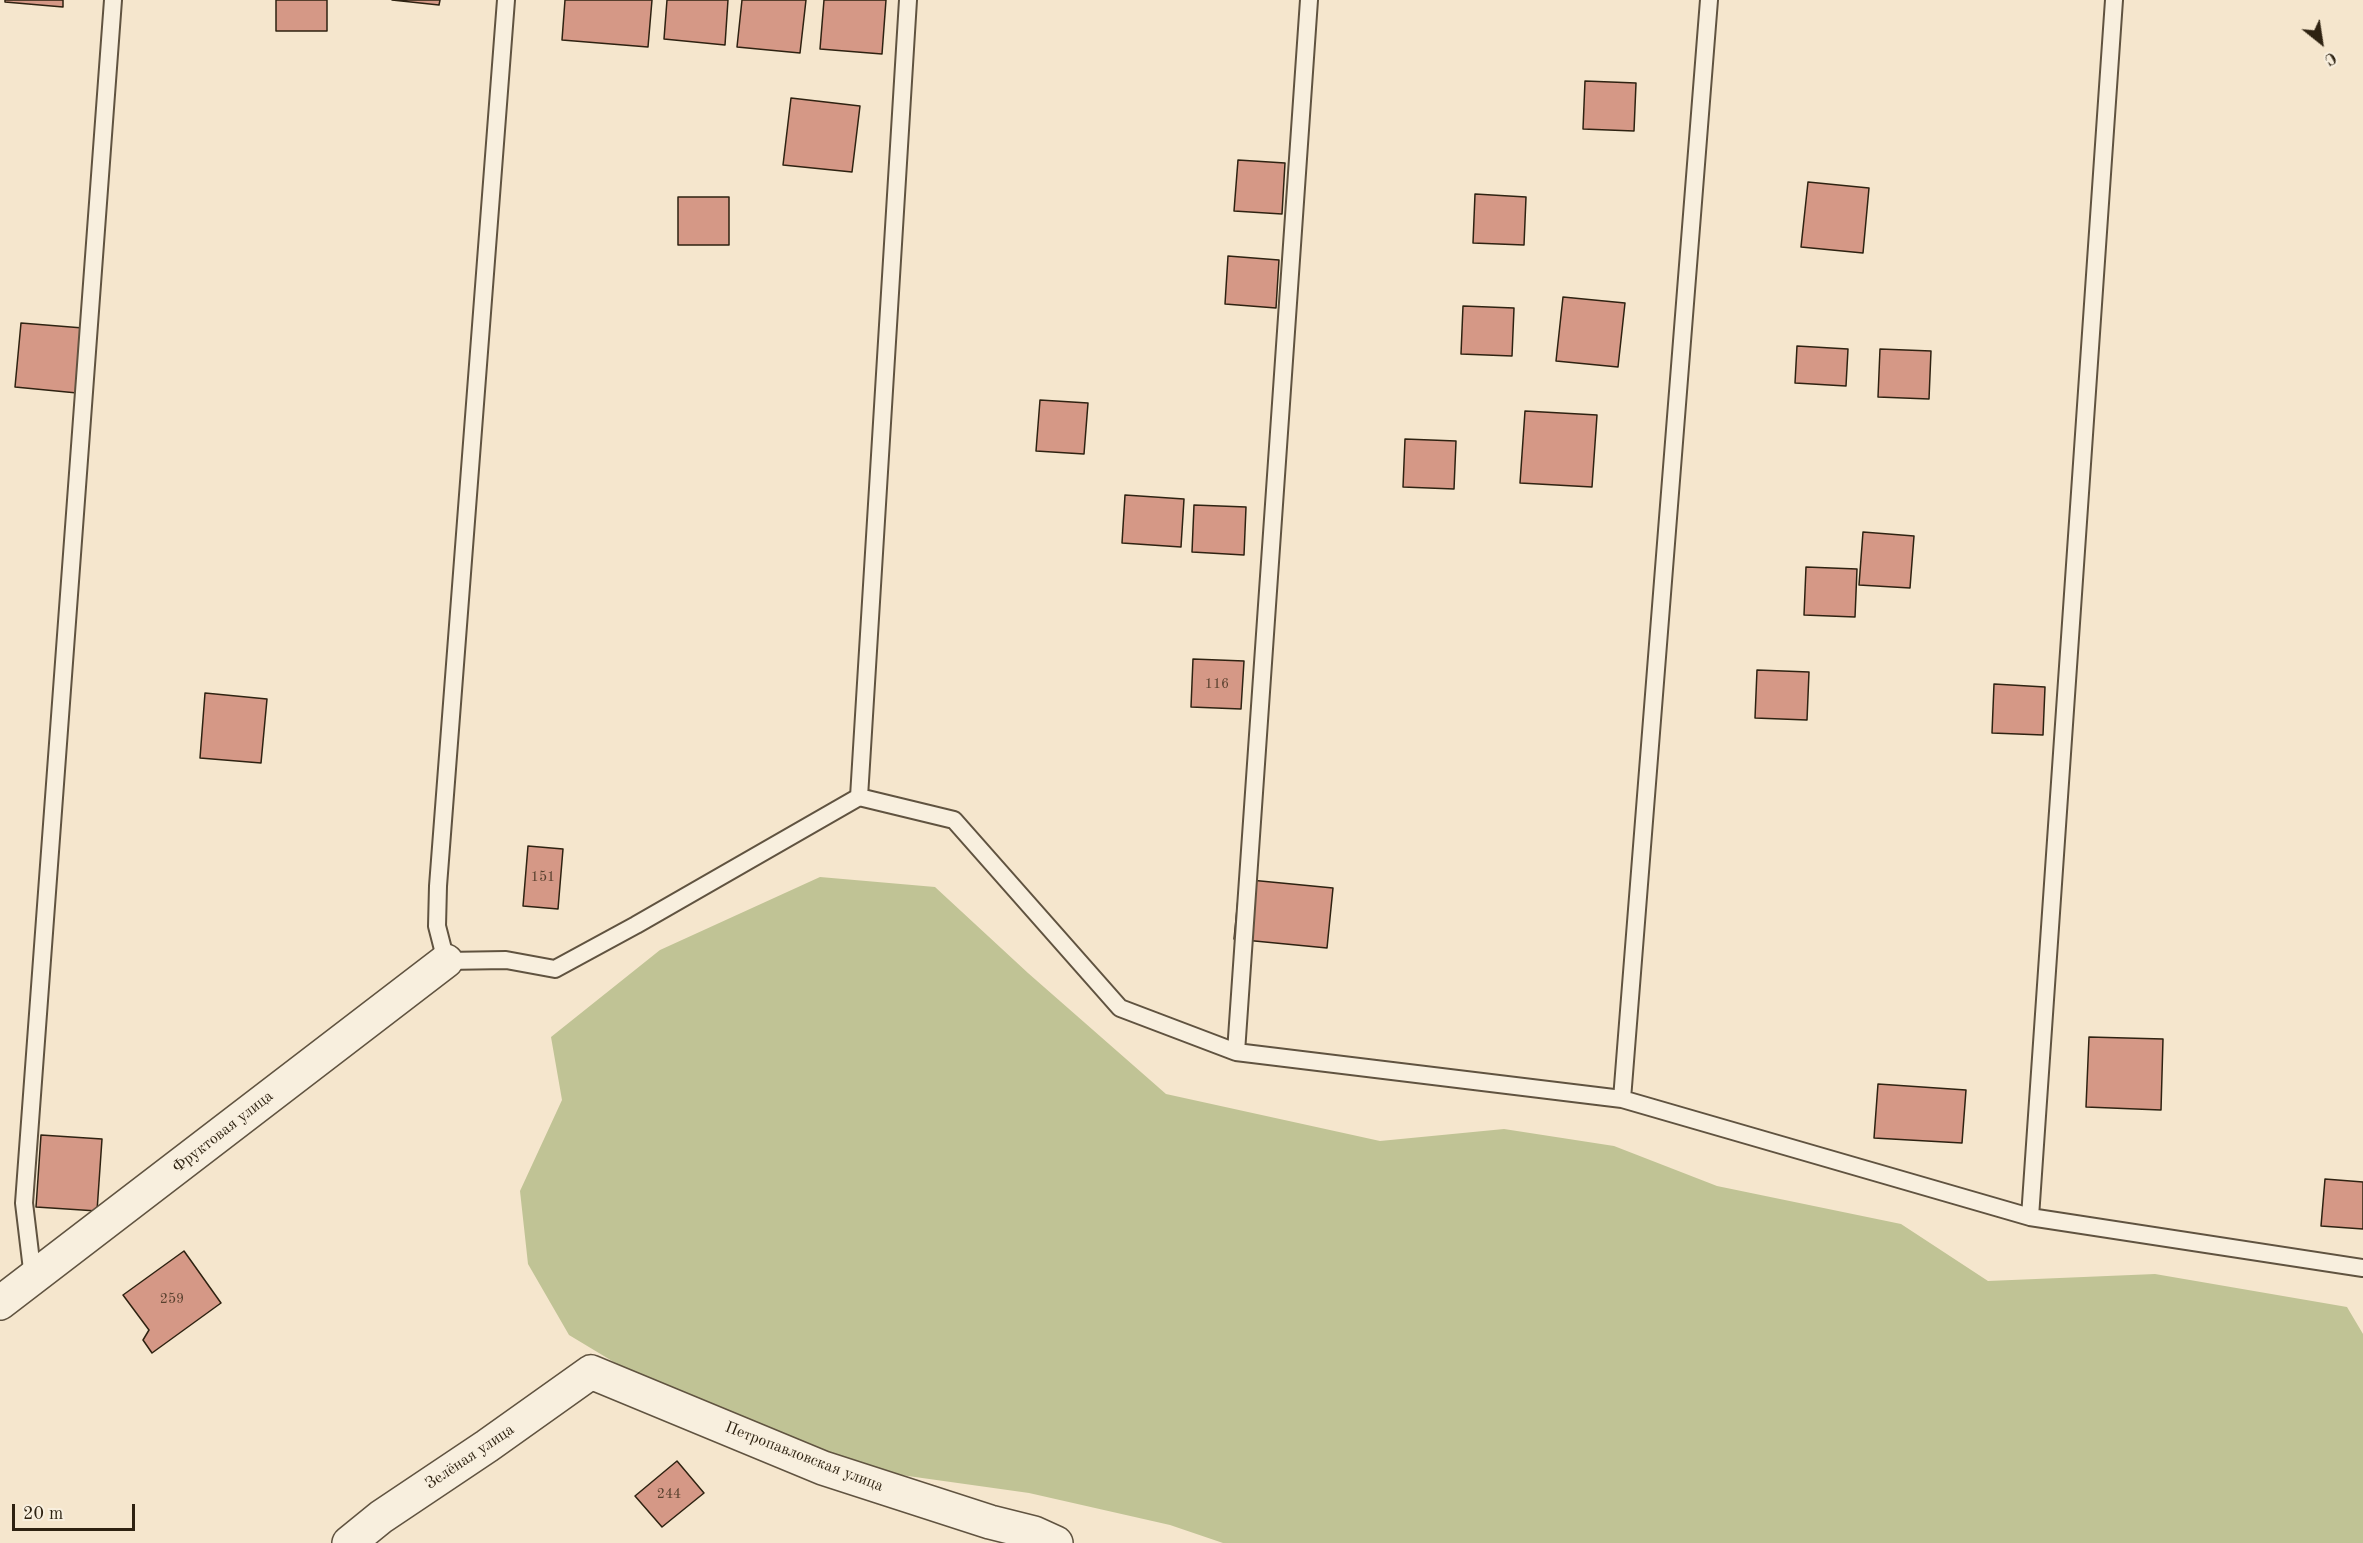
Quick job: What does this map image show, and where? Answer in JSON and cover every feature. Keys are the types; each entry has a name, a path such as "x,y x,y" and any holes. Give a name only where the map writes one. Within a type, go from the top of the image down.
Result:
{"street":[{"name":"Фруктовая улица","path":"0,1303 446,961"},
{"name":"Петропавловская улица","path":"591,1372 823,1468 990,1522 1037,1540"},
{"name":"Зелёная улица","path":"350,1543 381,1517 488,1446 591,1372"}],"lane":[{"path":"33,1278 24,1203 113,0"},
{"path":"506,0 438,886 437,926 446,961 506,960 555,969 636,926 859,797 954,820 1120,1008 1236,1052 1623,1099 2030,1216 2363,1268"},
{"path":"859,797 908,0"},
{"path":"1236,1052 1309,0"},
{"path":"1623,1099 1709,0"},
{"path":"2030,1216 2114,0"}],"green space":[{"path":"820,877 935,887 1028,973 1166,1094 1380,1141 1504,1129 1614,1146 1717,1186 1901,1224 1988,1281 2155,1274 2347,1307 2363,1334 2363,1543 1223,1543 1170,1525 1029,1493 851,1468 764,1426 657,1388 569,1335 528,1264 520,1191 562,1100 551,1037 660,950"}],"building":[{"path":"5,0 63,0 63,7 5,2"},
{"path":"276,0 327,0 327,31 276,31"},
{"path":"392,0 440,0 439,5"},
{"path":"565,0 652,0 648,47 562,40"},
{"path":"667,0 728,0 725,45 664,39"},
{"path":"742,0 806,0 800,53 737,47"},
{"path":"824,0 886,0 882,54 820,49"},
{"path":"1585,81 1636,83 1634,131 1583,129"},
{"path":"791,98 860,106 852,172 783,165"},
{"path":"1238,160 1285,163 1282,214 1234,211"},
{"path":"1808,182 1869,188 1863,253 1801,247"},
{"path":"1475,194 1526,197 1524,245 1473,243"},
{"path":"678,197 729,197 729,245 678,245"},
{"path":"1228,256 1279,260 1276,308 1225,304"},
{"path":"1563,297 1625,303 1618,367 1556,361"},
{"path":"1463,306 1514,308 1512,356 1461,354"},
{"path":"21,323 83,328 77,393 15,387"},
{"path":"1797,346 1848,349 1846,386 1795,383"},
{"path":"1880,349 1931,351 1929,399 1878,397"},
{"path":"1040,400 1088,403 1084,454 1036,451"},
{"path":"1525,411 1597,415 1592,487 1520,483"},
{"path":"1405,439 1456,441 1454,489 1403,487"},
{"path":"1125,495 1184,499 1181,547 1122,543"},
{"path":"1194,505 1246,507 1244,555 1192,552"},
{"path":"1863,532 1914,536 1910,588 1859,585"},
{"path":"1806,567 1857,569 1855,617 1804,615"},
{"path":"1193,659 1244,661 1241,709 1191,707"},
{"path":"1757,670 1809,672 1807,720 1755,718"},
{"path":"1994,684 2045,687 2043,735 1992,733"},
{"path":"205,693 267,699 261,763 200,758"},
{"path":"528,846 563,849 558,909 523,906"},
{"path":"1240,879 1333,888 1327,948 1234,939"},
{"path":"2089,1037 2163,1039 2161,1110 2086,1107"},
{"path":"1878,1084 1966,1090 1962,1143 1874,1138"},
{"path":"41,1135 102,1139 97,1211 36,1207"},
{"path":"2325,1179 2363,1182 2363,1229 2321,1226"},
{"path":"184,1251 221,1303 152,1353 143,1340 149,1330 123,1295"},
{"path":"677,1461 704,1493 662,1527 635,1496"}]}
